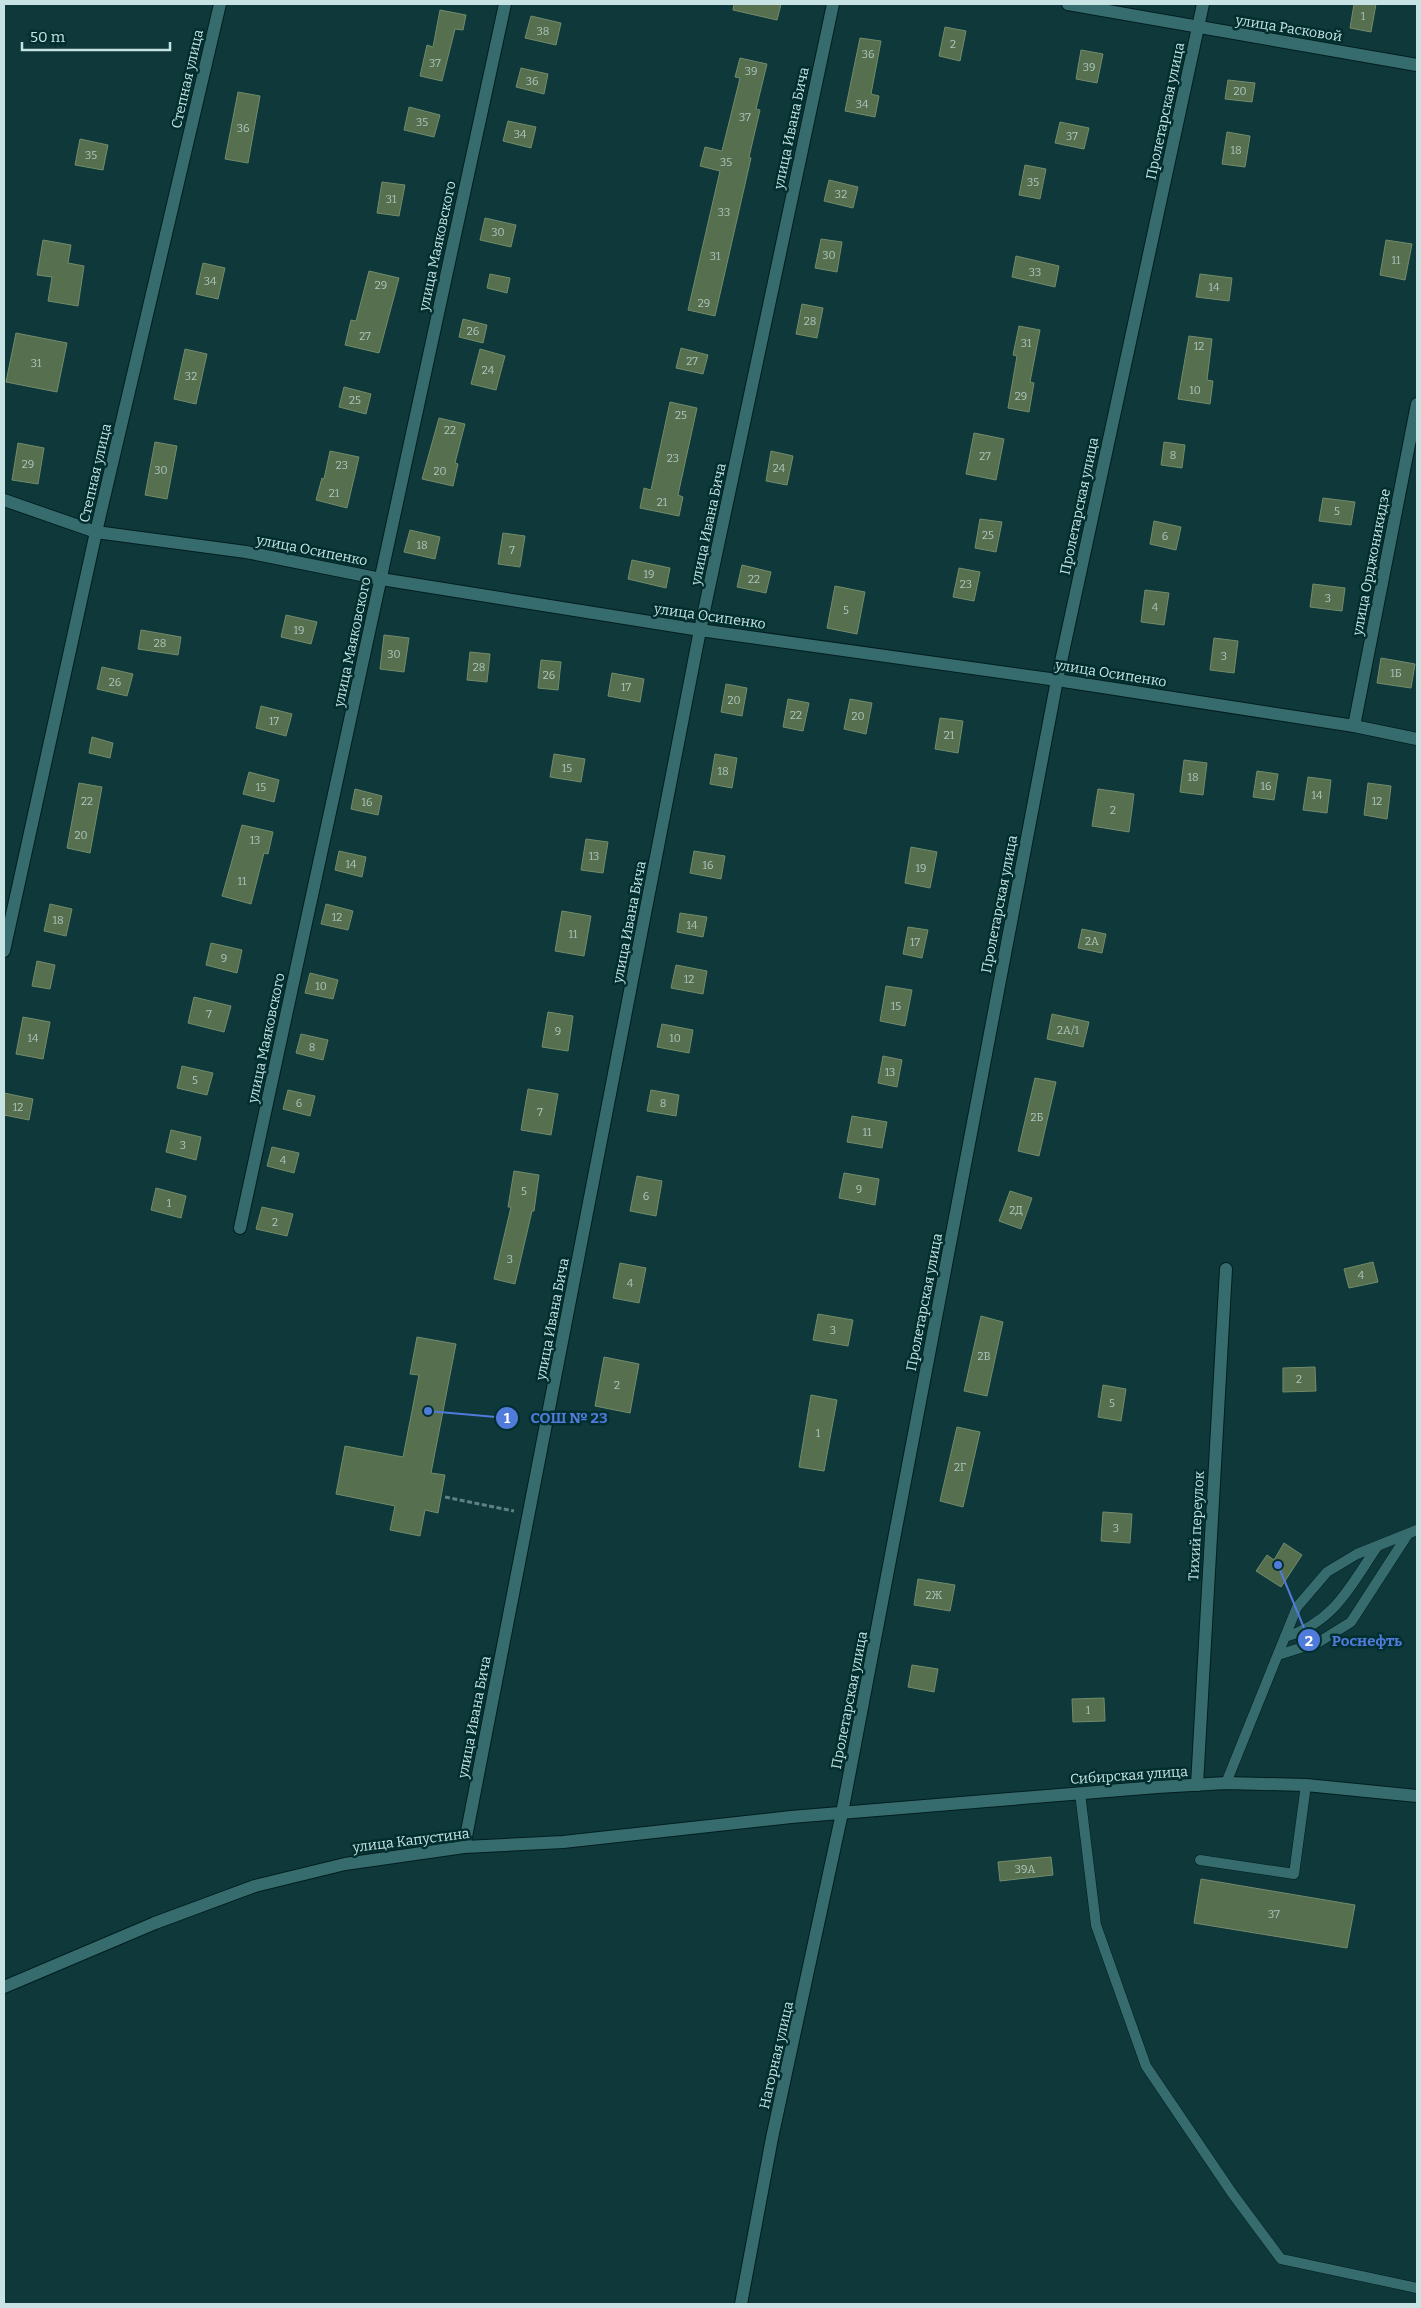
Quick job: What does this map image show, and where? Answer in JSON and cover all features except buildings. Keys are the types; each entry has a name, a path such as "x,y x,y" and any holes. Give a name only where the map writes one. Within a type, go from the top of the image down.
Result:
{"street":[{"name":"Степная улица","path":"4,951 96,532 220,4"},
{"name":"улица Маяковского","path":"240,1228 504,4"},
{"name":"улица Ивана Бича","path":"464,1847 700,630 833,4"},
{"name":"улица Расковой","path":"1068,4 1417,64"},
{"name":"Пролетарская улица","path":"842,1813 1056,680 1203,4"},
{"name":"улица Орджоникидзе","path":"1354,726 1417,404"},
{"name":"улица Осипенко","path":"4,500 96,532 246,552 381,579 700,630 1056,680 1354,726 1417,739"},
{"name":"Тихий переулок","path":"1197,1785 1226,1269"},
{"name":"Сибирская улица","path":"842,1813 1226,1783 1306,1785 1417,1796"},
{"name":"улица Капустина","path":"4,1987 155,1923 255,1886 345,1864 464,1847 562,1842 842,1813"},
{"name":"Нагорная улица","path":"741,2304 772,2138 842,1813"}],"lane":[{"path":"1226,1783 1298,1607 1327,1572 1358,1554 1413,1532"},
{"path":"1278,1656 1319,1642 1351,1622 1413,1532"},
{"path":"1285,1637 1305,1632 1332,1612 1378,1546"},
{"path":"1200,1860 1294,1874 1306,1785"},
{"path":"1080,1793 1096,1926 1146,2066 1281,2259 1417,2288"}],"path":[{"path":"445,1497 529,1514"}],"place":[{"name":"СОШ № 23","path":"428,1411"},
{"name":"Роснефть","path":"1278,1565"}]}
